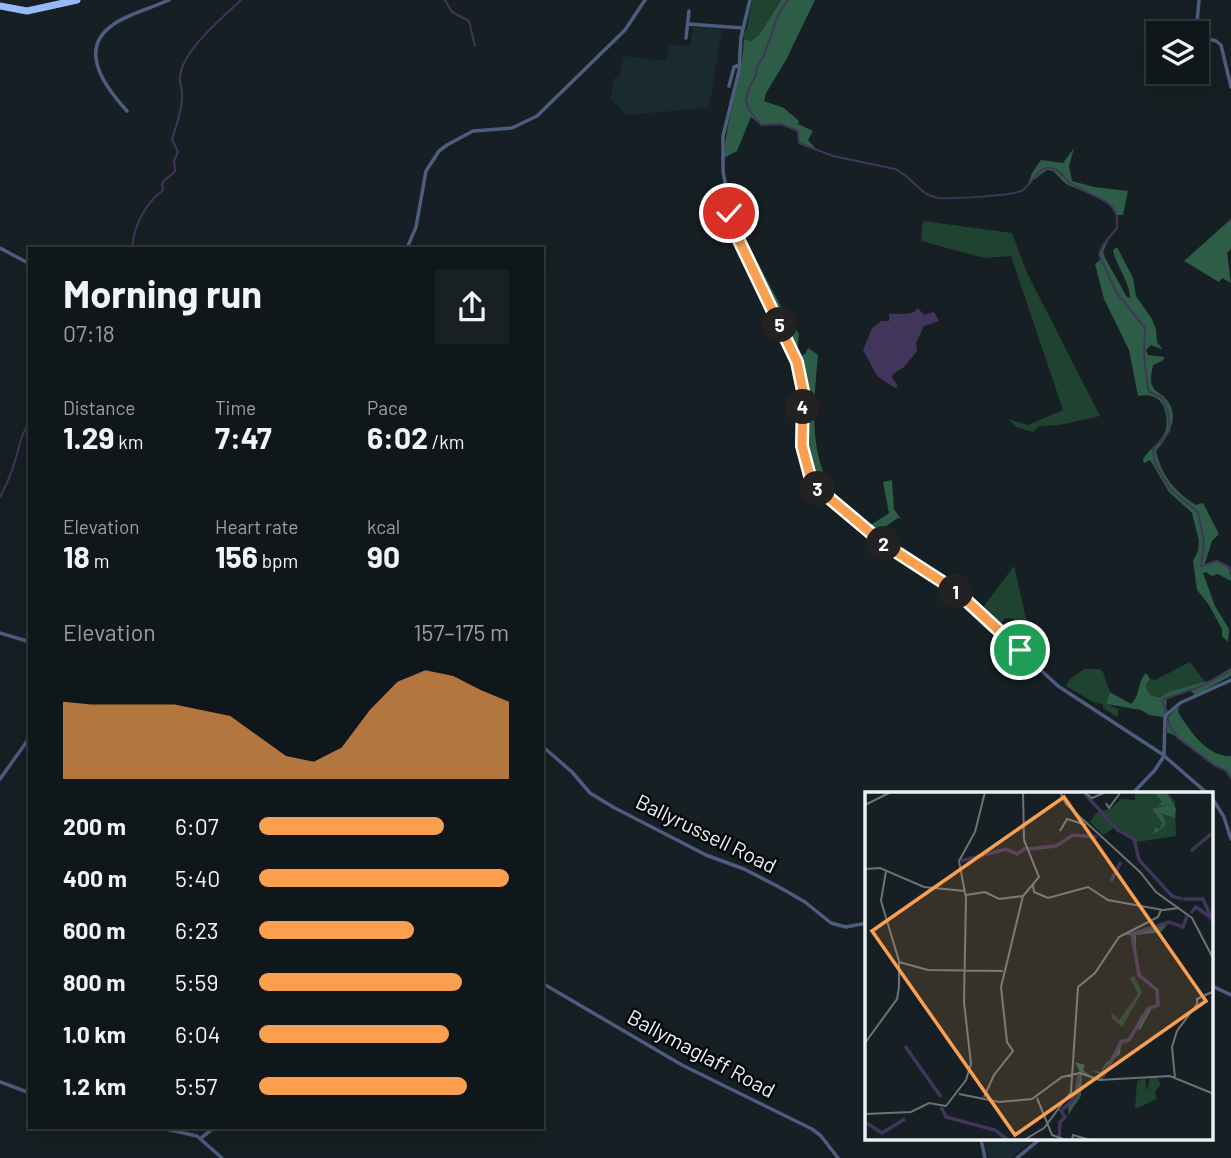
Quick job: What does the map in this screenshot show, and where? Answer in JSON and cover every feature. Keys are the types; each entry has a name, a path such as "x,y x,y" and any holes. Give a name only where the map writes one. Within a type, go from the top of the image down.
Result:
{"highway":[{"path":"0,6 27,10 77,0"}],"street":[{"path":"127,111 97,69 97,46 112,25 169,0"},
{"path":"407,247 416,227 425,171 439,151 474,131 512,128 537,116 625,30 645,0"},
{"path":"750,0 743,28 740,65 722,148 731,221 797,362 803,391 802,446 815,486 884,544 955,590 1058,686 1164,756 1206,792"},
{"path":"1198,21 1199,0"},
{"path":"686,38 689,11"},
{"path":"688,24 743,28"},
{"path":"1209,38 1221,45 1231,87"},
{"path":"729,86 734,68 740,65"},
{"path":"0,248 28,263"},
{"path":"0,633 28,641"},
{"path":"1134,792 1164,756 1167,714 1180,703 1231,680"},
{"path":"0,779 28,740"},
{"name":"Ballyrussell Road","path":"544,748 572,772 590,793 613,807 706,855 744,869 790,893 831,923 846,927 865,923"},
{"path":"1214,801 1224,817 1231,839"},
{"name":"Ballymaglaff Road","path":"544,984 688,1069 812,1129 838,1158"},
{"path":"1214,987 1231,995"},
{"path":"0,1082 28,1092"},
{"path":"167,1129 201,1138 222,1158"},
{"path":"201,1138 212,1129"},
{"path":"981,1140 985,1158"},
{"path":"1017,1158 1039,1140"}],"shaded area":[{"path":"693,27 722,29 709,108 626,115 611,99 614,78 619,77 623,56 666,61 669,44 690,46"},
{"path":"918,308 924,315 934,312 939,321 924,326 916,343 917,351 904,367 893,374 892,378 898,386 895,388 877,376 863,350 872,328 881,321 889,321 889,314 908,314"},
{"path":"983,1140 1033,1140 1011,1158 989,1158"}],"green space":[{"path":"752,0 781,0 759,35 751,41 741,37 747,28"},
{"path":"781,0 815,0 764,101 784,108 799,121 798,124 813,131 808,140 817,150 799,143 798,131 781,124 761,125 751,117 737,151 724,158 744,39 751,41 759,35"},
{"path":"1074,148 1069,166 1072,181 1128,191 1123,215 1117,215 1107,202 1066,184 1053,171 1047,170 1028,184 1041,160 1063,163"},
{"path":"731,212 784,312 799,334 797,350 794,351 735,229"},
{"path":"1231,219 1231,249 1227,253 1231,283 1222,278 1219,282 1184,261"},
{"path":"923,221 1012,233 1027,273 1100,416 1060,425 1039,426 1033,432 1016,427 1008,419 1028,425 1063,410 1011,256 984,258 921,241"},
{"path":"1109,239 1103,252 1105,258 1130,298 1128,286 1113,250 1117,247 1133,278 1136,296 1156,329 1157,342 1163,350 1151,345 1146,350 1148,355 1165,357 1153,365 1151,376 1154,389 1170,405 1173,419 1169,432 1156,451 1159,460 1165,475 1181,494 1196,505 1203,503 1219,534 1212,541 1204,566 1217,561 1224,564 1231,581 1218,574 1212,576 1203,573 1215,606 1229,629 1228,642 1222,636 1222,629 1209,605 1197,590 1193,561 1199,541 1192,513 1169,492 1150,460 1144,463 1143,459 1165,432 1165,409 1157,398 1149,395 1138,396 1129,350 1104,299 1095,264 1100,260 1102,248"},
{"path":"808,348 818,355 814,424 819,458 832,489 825,495 811,478 803,450 802,387 797,357 805,354"},
{"path":"892,480 894,509 901,519 898,518 873,535 865,529 889,513 883,482"},
{"path":"1014,566 1028,627 1021,646 1007,634 1017,623 1014,619 1006,618 998,626 981,610"},
{"path":"1190,662 1205,682 1156,697 1147,691 1146,684 1150,679 1155,680"},
{"path":"1231,668 1231,676 1195,695 1190,690 1167,697 1168,711 1162,717 1106,704 1110,692 1131,704 1146,673 1150,679 1146,684 1147,691 1152,696 1160,697 1211,680"},
{"path":"1084,669 1099,669 1103,672 1110,692 1106,704 1119,709 1117,717 1103,708 1103,704 1095,703 1066,686 1069,680"},
{"path":"1179,706 1178,712 1200,741 1214,752 1231,756 1231,778 1223,769 1167,733 1167,718"}],"waterway":[{"path":"132,247 135,231 142,216 163,190 163,182 175,171 174,161 178,152 172,139 181,108 180,79 183,66 204,35 241,0"},
{"path":"445,0 452,12 469,21 475,46"},
{"path":"788,0 779,13 746,100 749,110 761,125 781,124 798,131 799,143 833,156 895,169 926,193 938,198 982,197 1018,192 1039,172 1054,168 1073,185 1110,204 1116,215 1117,228 1099,254 1116,292 1145,328 1144,356 1148,389 1162,398 1168,412 1170,430 1153,450 1155,464 1171,490 1198,512 1204,541 1201,566 1217,561 1231,571"},
{"path":"0,497 28,424"},
{"path":"1231,671 1199,687 1162,700 1170,726 1178,738 1214,765 1227,771 1231,778"}],"route":[{"path":"729,213 734,230 797,362 803,391 802,446 815,486 884,544 955,590 1020,650"}]}
